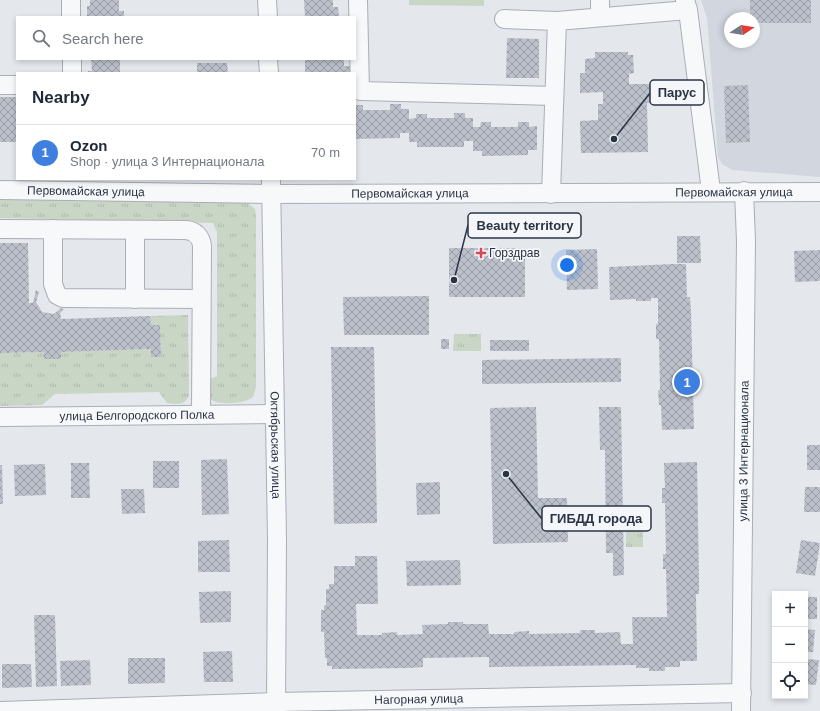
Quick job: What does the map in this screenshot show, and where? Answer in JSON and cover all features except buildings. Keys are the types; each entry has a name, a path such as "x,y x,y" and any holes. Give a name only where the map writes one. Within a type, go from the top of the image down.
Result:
{"street":[{"path":"71,0 71,16"},
{"path":"267,0 268,16"},
{"path":"358,0 357,39 360,91 554,96"},
{"path":"504,19 556,21 600,8 686,5 711,191"},
{"path":"551,194 556,21"},
{"path":"72,60 72,72"},
{"path":"268,60 269,72"},
{"path":"0,85 16,85"},
{"name":"Первомайская улица","path":"0,190 61,185 271,187 551,194 711,191 820,192"},
{"name":"Октябрьская улица","path":"271,187 273,414 276,540 276,707"},
{"name":"улица 3 Интернационала","path":"742,702 746,241 744,191"},
{"path":"0,229 191,231 199,236 202,246 201,414"},
{"path":"53,229 53,284 57,294 69,298 201,299"},
{"path":"135,230 135,299"},
{"name":"улица Белгородского Полка","path":"0,416 273,414"},
{"name":"Нагорная улица","path":"0,710 742,702"}],"shaded area":[{"path":"701,0 820,0 820,177 733,170 723,165 718,157 707,18"}],"green space":[{"path":"409,0 484,0 484,6 409,5"},
{"path":"0,198 246,202 255,209 256,387 253,397 237,403 218,402 209,398 208,380 217,376 217,232 213,223 0,218"},
{"path":"188,315 189,395 183,403 167,403 159,392 55,394 42,405 0,406 0,353 44,352 44,359 61,359 61,352 151,349 151,357 161,357 160,325 151,325 150,316"},
{"path":"454,334 481,334 481,351 453,351"},
{"path":"626,523 643,523 643,547 626,547"}],"place":[{"name":"Парус","path":"614,139"},
{"name":"Горздрав","path":"481,253"},
{"name":"Beauty territory","path":"454,280"},
{"name":"Ozon","path":"687,382"},
{"name":"ГИБДД города","path":"506,474"}]}
